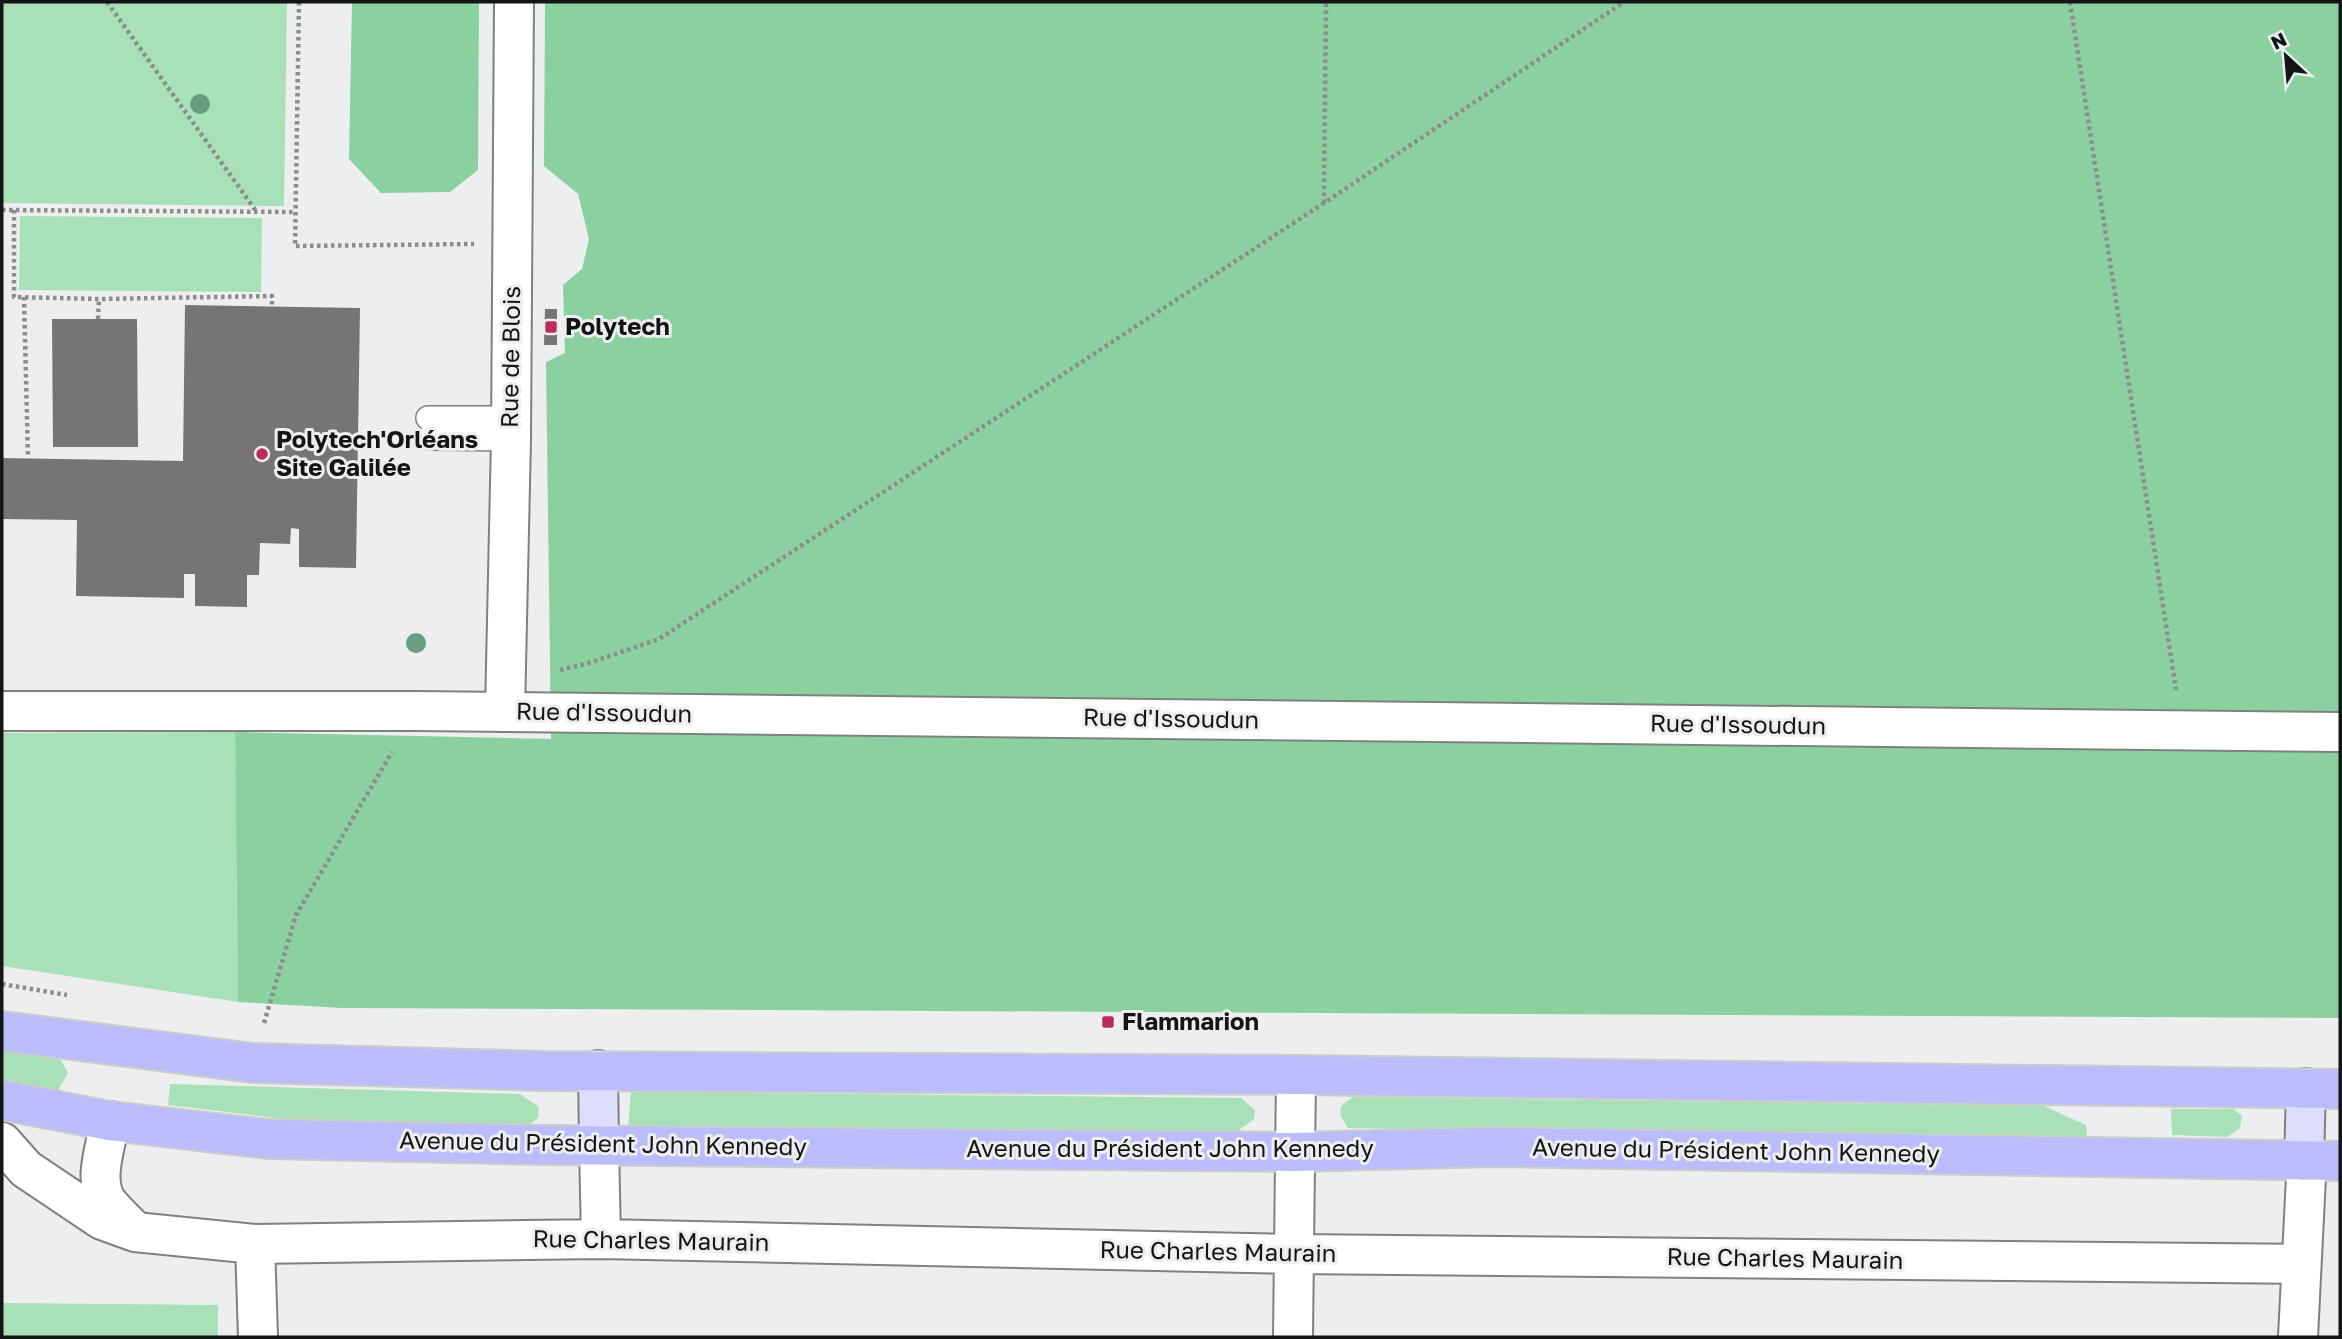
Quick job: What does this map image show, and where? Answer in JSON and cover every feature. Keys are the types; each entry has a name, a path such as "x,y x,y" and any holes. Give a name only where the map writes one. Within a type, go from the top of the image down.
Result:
{"main road":[{"path":"2,1031 253,1063 544,1071 1296,1075 2323,1089 2322,1161"},
{"path":"598,1070 599,1146"},
{"name":"Avenue du Président John Kennedy","path":"2,1100 110,1121 269,1139 599,1146 1294,1152 1494,1147 2322,1161"}],"street":[{"name":"Rue de Blois","path":"505,712 511,428 514,2"},
{"name":"Rue d'Issoudun","path":"2,711 415,711 2340,732"},
{"path":"1293,1337 1296,1075"},
{"path":"110,1121 100,1175 101,1187 107,1202 135,1232"},
{"name":"Rue Charles Maurain","path":"2,1142 26,1169 102,1220 135,1232 255,1244 601,1239 1293,1254 2301,1264"},
{"path":"599,1146 601,1239"},
{"path":"2298,1337 2306,1177 2322,1161"},
{"path":"255,1244 258,1337"}],"lane":[{"path":"428,428 511,428"}],"path":[{"path":"107,2 257,211"},
{"path":"299,2 295,246 513,244"},
{"path":"1324,203 1326,2"},
{"path":"554,671 589,663 659,639 1324,203 1624,2"},
{"path":"2070,2 2178,698"},
{"path":"2,210 295,212"},
{"path":"14,210 14,297 99,299 272,296 272,306"},
{"path":"24,297 28,458"},
{"path":"98,318 99,299"},
{"path":"264,1024 296,915 415,711"}],"green space":[{"path":"2,2 287,2 284,206 2,203"},
{"path":"352,2 479,2 478,170 450,192 381,193 349,159"},
{"path":"545,2 2340,2 2340,1018 342,1008 238,1002 235,732 551,739 546,362 565,353 563,285 582,269 589,239 578,194 544,166"},
{"path":"20,216 262,218 261,292 19,290"},
{"path":"235,732 238,1002 2,966 2,733"},
{"path":"2,1047 59,1057 68,1073 57,1092 2,1083"},
{"path":"170,1084 520,1094 539,1107 538,1118 529,1125 327,1124 168,1105"},
{"path":"631,1092 1241,1098 1255,1110 1254,1119 1238,1131 628,1128"},
{"path":"1353,1097 2044,1106 2086,1125 2087,1134 2082,1139 1348,1128 1340,1115 1341,1106"},
{"path":"2171,1109 2233,1109 2242,1116 2240,1128 2227,1137 2172,1135"},
{"path":"2,1303 218,1305 218,1337 2,1337"}],"building":[{"path":"185,305 360,308 356,568 299,567 299,529 291,528 290,544 260,543 259,575 247,575 247,607 195,606 195,574 184,574 184,598 76,596 77,520 2,519 2,458 183,461"},
{"path":"545,309 557,309 557,345 544,345"},
{"path":"52,319 137,319 138,447 53,447"}],"place":[{"name":"Polytech","path":"551,327"},
{"name":"Polytech'Orléans Site Galilée","path":"262,454"},
{"name":"Flammarion","path":"1108,1022"}]}
